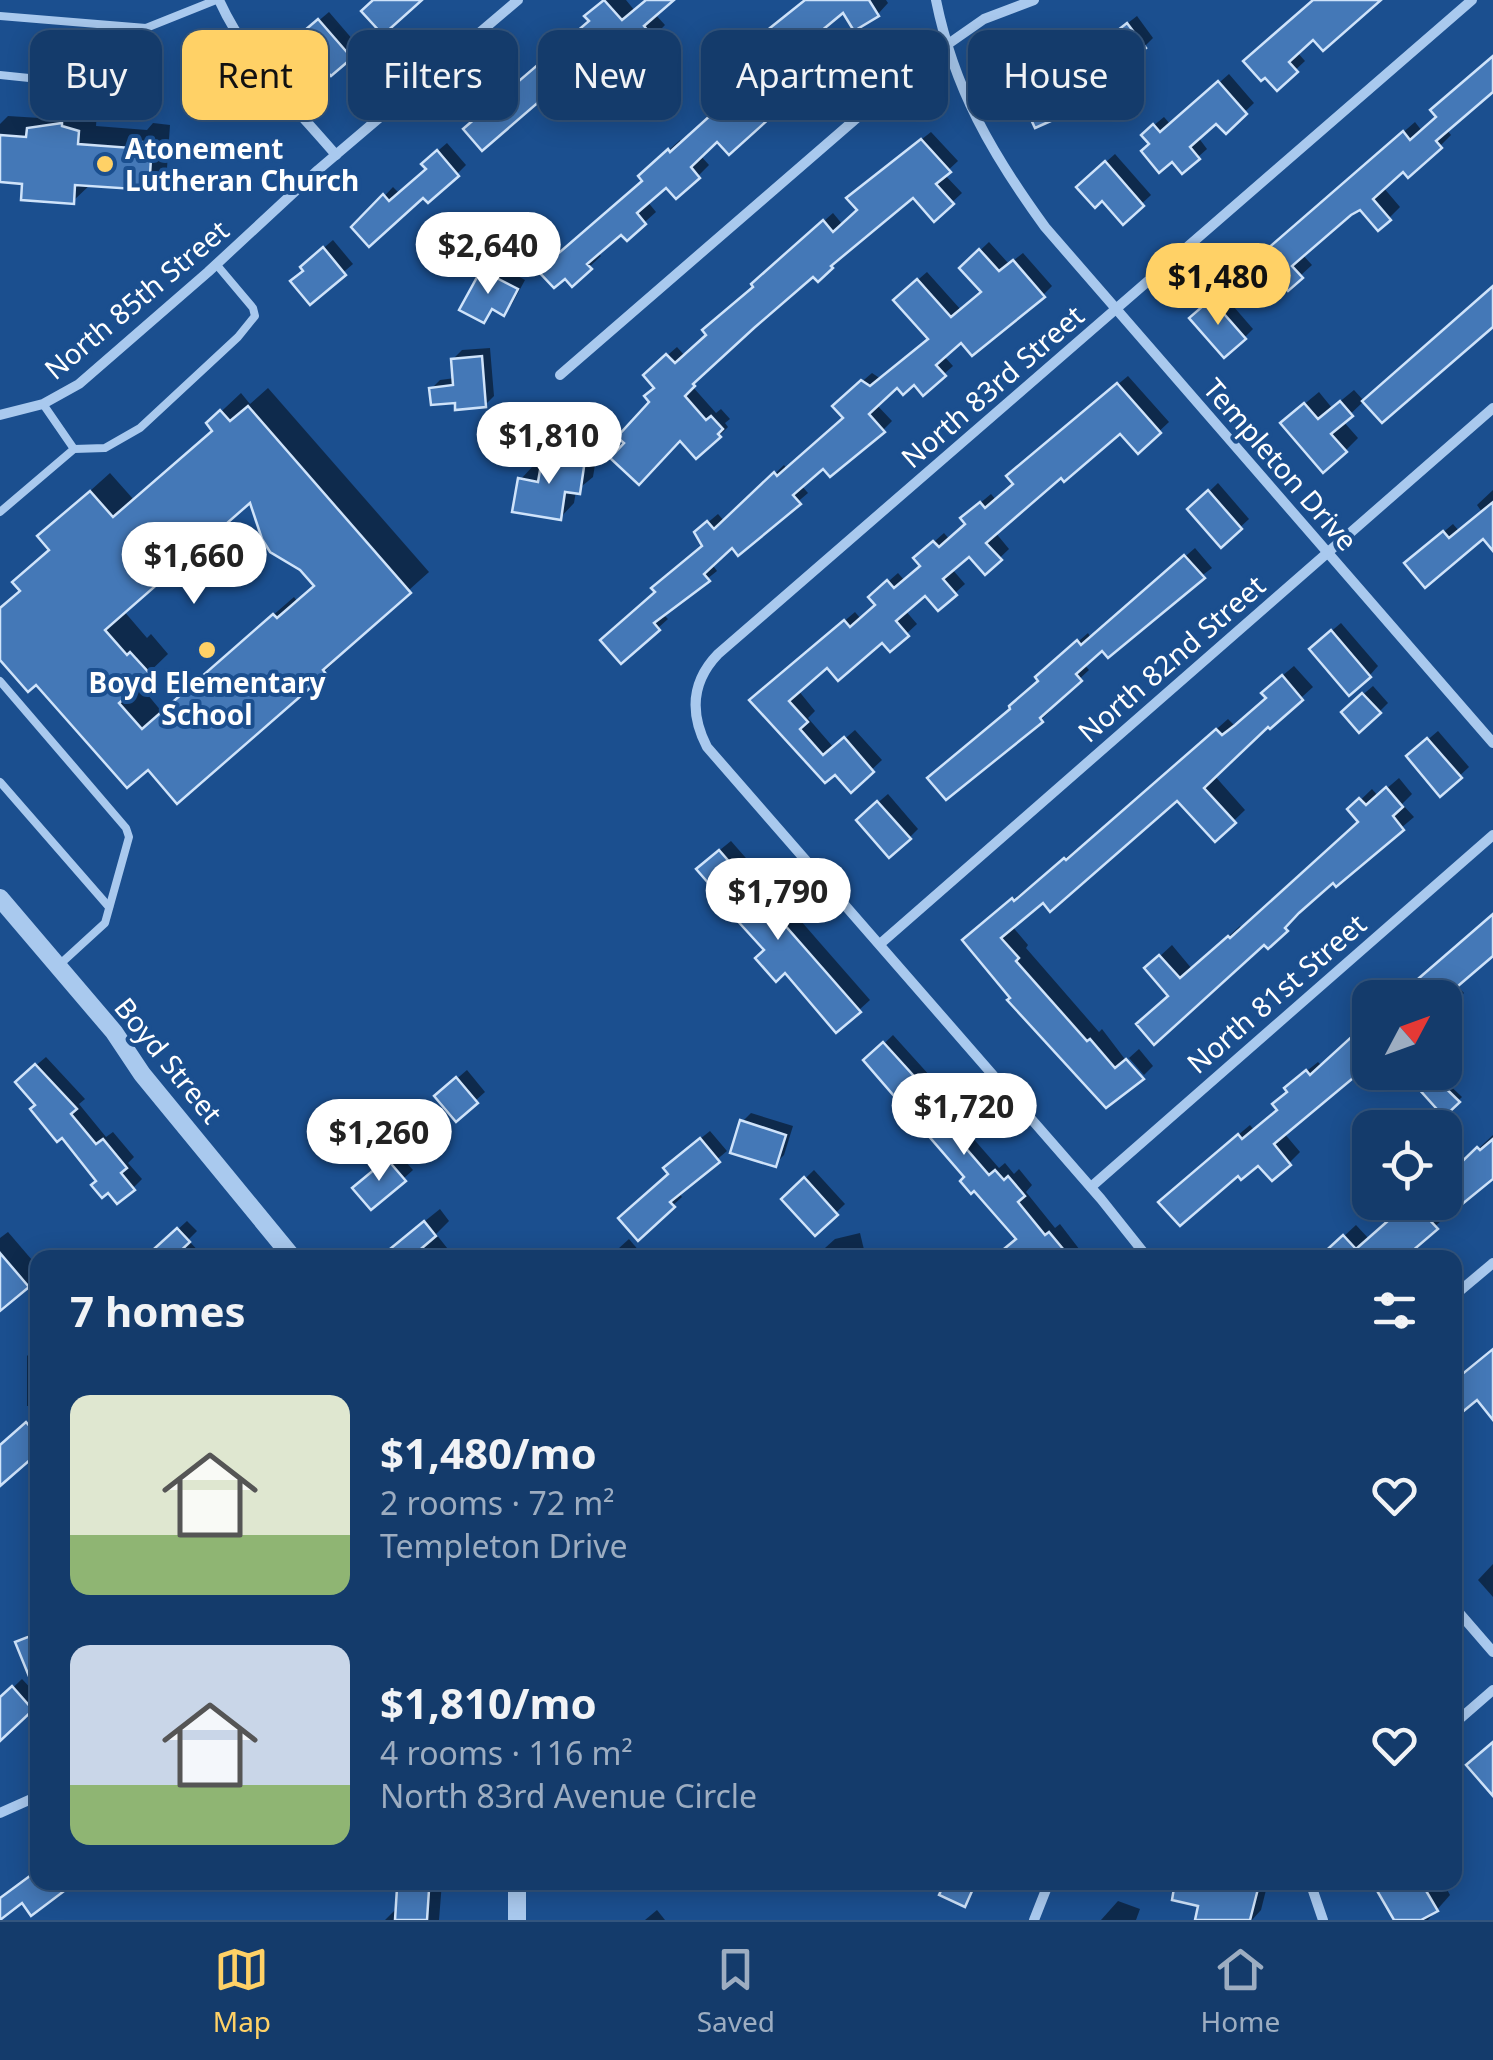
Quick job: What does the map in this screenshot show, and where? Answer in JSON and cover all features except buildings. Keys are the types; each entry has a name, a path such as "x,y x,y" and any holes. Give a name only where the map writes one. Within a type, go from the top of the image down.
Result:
{"street":[{"path":"218,0 253,58 336,155"},
{"name":"North 85th Street","path":"0,415 43,404 79,384 336,155 518,0"},
{"name":"Templeton Drive","path":"936,0 942,30"},
{"path":"948,42 984,19 1034,0"},
{"name":"North 83rd Street","path":"880,944 708,748 699,731 694,700 699,680 718,654 1472,0"},
{"name":"Templeton Drive","path":"948,51 984,136 1045,226 1493,743"},
{"path":"560,375 857,120"},
{"name":"North 82nd Street","path":"880,944 1493,408"},
{"name":"North 81st Street","path":"1091,1187 1493,835"},
{"name":"Boyd Street","path":"0,898 287,1250"},
{"path":"880,944 1142,1250"},
{"path":"1462,1290 1493,1262"},
{"path":"1462,1616 1493,1652"},
{"path":"1462,1717 1493,1690"},
{"path":"0,1813 30,1800"},
{"path":"517,1890 517,1920"},
{"path":"1034,1920 1046,1890"},
{"path":"1313,1890 1323,1920"}],"lane":[{"path":"0,16 146,28 218,0"},
{"path":"0,75 135,89 146,28"},
{"path":"0,512 74,449 105,448 140,428 238,338 255,316 248,300 216,264"},
{"path":"43,404 74,449"},
{"path":"0,681 126,828 129,837 105,923 58,967"},
{"path":"0,782 110,907"}],"place":[{"name":"Atonement Lutheran Church","path":"105,164"},
{"name":"Boyd Elementary School","path":"207,650"}]}
